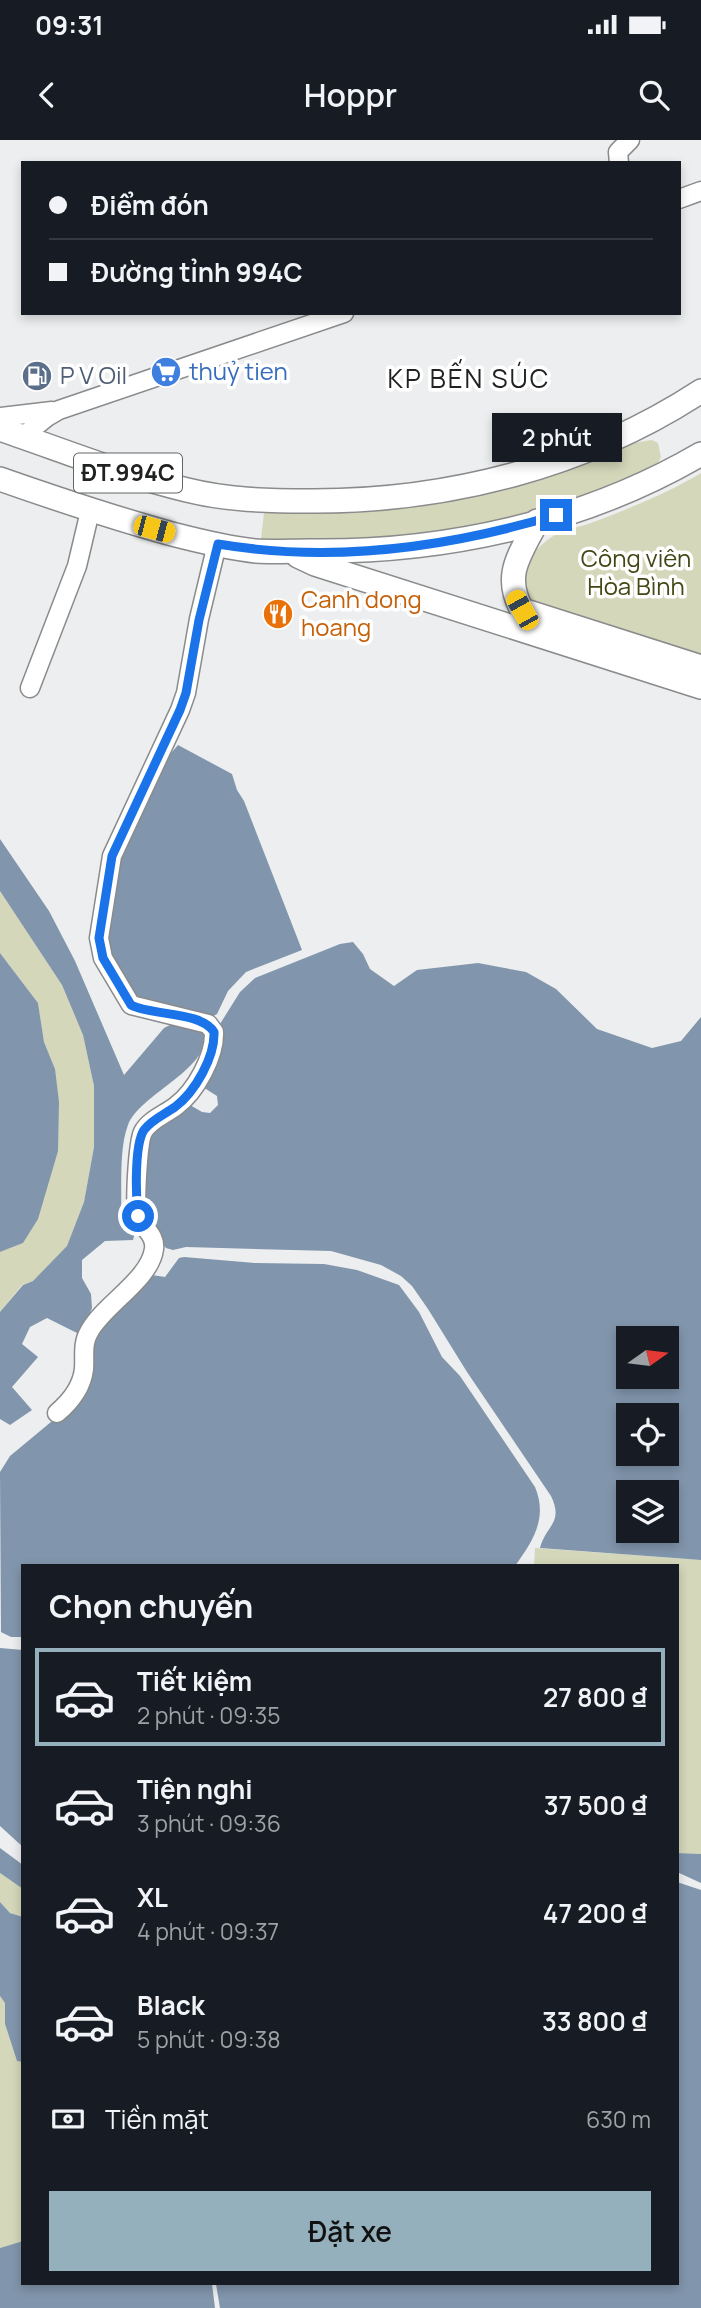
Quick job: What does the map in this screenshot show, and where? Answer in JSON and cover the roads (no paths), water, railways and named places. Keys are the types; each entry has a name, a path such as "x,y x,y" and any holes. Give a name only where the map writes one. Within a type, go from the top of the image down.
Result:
{"main road":[{"name":"ĐT.994C","path":"0,429 188,491 261,501 356,500 407,496 501,480 595,447 634,429 701,391"},
{"name":"ĐT.994C","path":"0,479 90,511 218,544 256,551 345,552 417,547 503,531 625,492 701,454"},
{"path":"519,619 511,581 515,566 537,521"},
{"path":"289,551 315,564 701,667"},
{"path":"519,619 701,687"}],"street":[{"path":"619,161 618,152 630,140"},
{"path":"681,198 701,191"},
{"path":"22,437 60,410 338,315"},
{"path":"0,417 60,410"},
{"path":"30,688 76,566 90,511"},
{"path":"57,1413 72,1399 82,1377 88,1333 136,1282 154,1251 153,1238 137,1213 138,1156 142,1133 150,1123 181,1102 196,1083 215,1038 208,1024 131,1005 103,958 99,938 112,856 158,762 186,693 199,620 218,544"}],"water":[{"path":"178,745 232,774 302,950 246,972 228,991 217,1014 208,1019 136,1001 110,959 105,928 107,902 121,853 166,759"},
{"path":"0,839 49,911 75,961 124,1075 164,1028 172,1024 204,1028 205,1042 189,1068 135,1113 128,1125 122,1155 121,1211 137,1225 133,1240 105,1241 82,1260 82,1278 91,1294 92,1308 81,1335 47,1318 30,1327 22,1344 38,1357 12,1387 32,1410 10,1425 0,1419 0,1312 23,1285 33,1281 67,1246 84,1202 94,1147 94,1086 83,1035 62,985 0,891"},
{"path":"353,942 370,969 394,986 417,970 478,963 526,972 556,989 597,1029 652,1048 681,1041 701,1017 701,1560 540,1548 555,1518 555,1505 551,1496 428,1309 412,1286 401,1276 381,1265 331,1251 186,1247 173,1250 166,1248 145,1221 139,1193 145,1137 182,1106 190,1105 210,1113 218,1105 217,1096 198,1084 218,1041 220,1024 240,992 255,978 340,944"},
{"path":"0,953 38,1003 44,1042 55,1069 59,1102 58,1151 38,1219 23,1243 0,1252"},
{"path":"179,1258 324,1264 357,1270 399,1285 419,1312 442,1357 460,1376 535,1487 540,1509 537,1529 516,1564 21,1564 21,1637 11,1637 1,1632 0,1472 10,1456 63,1412 90,1337 152,1275 165,1277"},
{"path":"0,1648 21,1650 21,1845 0,1826"},
{"path":"0,1848 21,1864 21,1888 0,1873"},
{"path":"679,1853 701,1854 701,1883 679,1873"},
{"path":"679,1883 701,1890 701,2308 220,2308 216,2285 679,2285"},
{"path":"0,1902 10,1913 21,1916 21,2062 17,2061 5,2024 5,2003 0,1996"},
{"path":"21,2242 21,2285 212,2285 215,2308 0,2308 0,2248"}],"place":[{"name":"thuỷ tien","path":"166,372"},
{"name":"P V Oil","path":"37,376"},
{"name":"Canh dong hoang","path":"278,614"}],"district":[{"name":"KP BẾN SÚC","path":"469,379"}],"park label":[{"name":"Công viên Hòa Bình","path":"636,573"}]}
